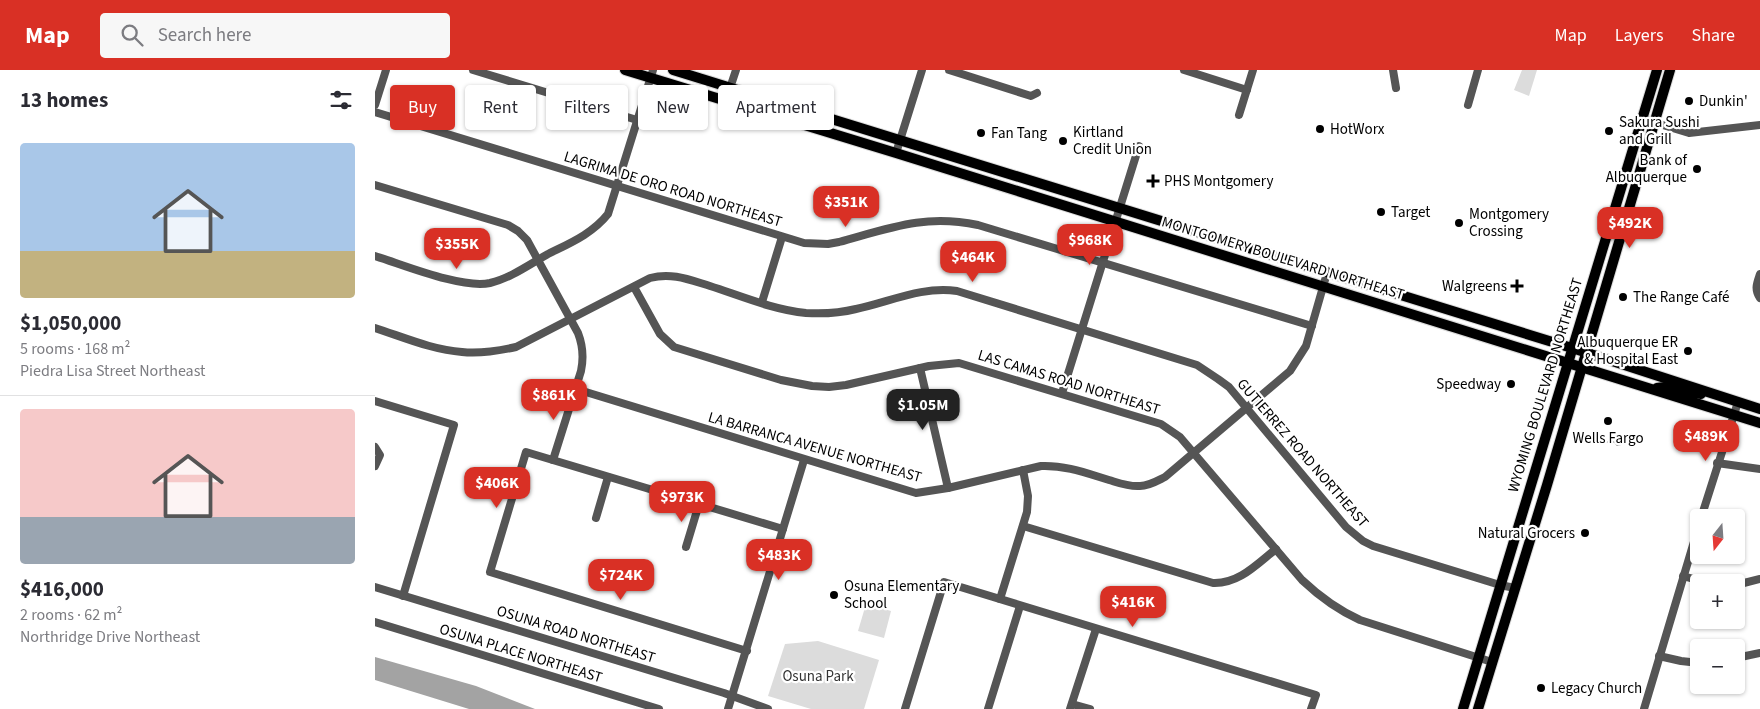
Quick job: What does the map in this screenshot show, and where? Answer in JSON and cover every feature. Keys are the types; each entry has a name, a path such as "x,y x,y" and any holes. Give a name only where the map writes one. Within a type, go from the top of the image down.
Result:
{"main road":[{"name":"MONTGOMERY BOULEVARD NORTHEAST","path":"625,70 652,74 718,97"},
{"name":"MONTGOMERY BOULEVARD NORTHEAST","path":"673,70 721,85"},
{"name":"WYOMING BOULEVARD NORTHEAST","path":"1463,709 1657,70"},
{"name":"WYOMING BOULEVARD NORTHEAST","path":"1478,709 1670,70"},
{"name":"MONTGOMERY BOULEVARD NORTHEAST","path":"834,120 1572,348 1760,409"},
{"name":"MONTGOMERY BOULEVARD NORTHEAST","path":"822,130 1760,423"},
{"path":"1652,389 1669,387 1687,393 1717,395"}],"street":[{"path":"375,105 386,70"},
{"path":"473,70 637,120"},
{"path":"732,85 736,70"},
{"path":"896,153 922,70"},
{"path":"949,70 1031,96 1037,93"},
{"path":"1184,70 1247,90"},
{"path":"1239,114 1253,70"},
{"path":"1393,70 1396,88"},
{"path":"1467,105 1478,70"},
{"path":"375,256 457,282 489,283 505,278 585,235 608,214 652,74"},
{"name":"LAGRIMA DE ORO ROAD NORTHEAST","path":"375,112 804,243 828,244 909,223 949,220 978,225 1311,326"},
{"path":"1643,119 1681,132 1696,133 1760,125"},
{"path":"1062,393 1139,146"},
{"path":"375,185 508,225 523,235 571,320 582,344 584,356 553,460"},
{"path":"762,302 782,237"},
{"name":"LA BARRANCA AVENUE NORTHEAST","path":"575,390 916,493 948,488 1041,466 1063,467 1124,484 1140,486 1155,483 1165,477 1290,371 1305,346 1327,273"},
{"path":"1760,274 1756,286 1756,292 1760,298"},
{"name":"GUTIERREZ ROAD NORTHEAST","path":"375,328 461,352 481,353 516,347 650,278 662,275 672,275 805,313 830,313 855,309 925,290 946,289 967,293 1197,365 1219,378 1229,387 1346,527 1363,541 1386,551 1515,588"},
{"name":"LAS CAMAS ROAD NORTHEAST","path":"634,287 660,334 674,347 781,380 829,387 948,363 959,363 1161,424 1180,436 1311,589 1345,613 1375,626 1492,662"},
{"path":"921,368 948,488"},
{"path":"375,401 455,425 403,596"},
{"path":"1704,509 1738,402"},
{"path":"375,447 380,455 375,464"},
{"path":"747,651 490,572 526,452 783,529"},
{"path":"728,709 804,460"},
{"path":"1717,463 1760,470"},
{"path":"1000,599 1027,512 1028,496 1023,470"},
{"path":"596,518 608,477"},
{"path":"686,547 699,504"},
{"path":"1023,526 1213,583 1229,582 1240,577 1276,549"},
{"path":"1644,709 1690,554"},
{"path":"1683,576 1690,578"},
{"path":"1745,583 1760,579"},
{"path":"905,709 944,582 1316,695 1311,709"},
{"name":"OSUNA ROAD NORTHEAST","path":"375,587 732,696 768,709"},
{"path":"988,709 1020,606"},
{"name":"OSUNA PLACE NORTHEAST","path":"375,622 659,709"},
{"path":"1090,709 1071,706 1096,629"},
{"path":"1745,656 1760,653"},
{"path":"1659,656 1690,662"}],"green space":[{"path":"1522,70 1537,70 1529,96 1514,90"},
{"path":"866,604 891,611 884,638 858,631"},
{"name":"Osuna Park","path":"818,641 879,660 864,709 811,709 768,696 785,644"}],"shaded area":[{"path":"375,657 476,686 535,709 469,709 375,680"}],"waterway":[{"path":"1593,437 1606,442 1615,442 1617,445 1621,444"}],"place":[{"name":"Dunkin'","path":"1689,101"},
{"name":"HotWorx","path":"1320,129"},
{"name":"Sakura Sushi and Grill","path":"1609,131"},
{"name":"Fan Tang","path":"981,133"},
{"name":"Kirtland Credit Union","path":"1063,141"},
{"name":"Bank of Albuquerque","path":"1697,169"},
{"name":"PHS Montgomery","path":"1153,181"},
{"name":"Target","path":"1381,212"},
{"name":"Montgomery Crossing","path":"1459,223"},
{"name":"Walgreens","path":"1517,286"},
{"name":"The Range Café","path":"1623,297"},
{"name":"Albuquerque ER & Hospital East","path":"1688,351"},
{"name":"Speedway","path":"1511,384"},
{"name":"Wells Fargo","path":"1608,421"},
{"name":"Natural Grocers","path":"1585,533"},
{"name":"Osuna Elementary School","path":"834,595"},
{"name":"Legacy Church","path":"1541,688"}]}
